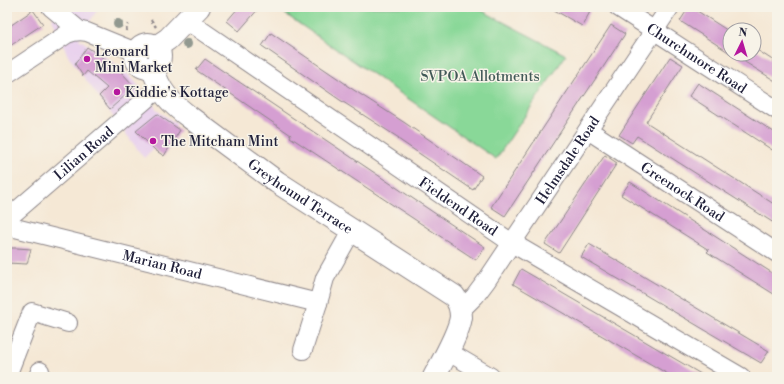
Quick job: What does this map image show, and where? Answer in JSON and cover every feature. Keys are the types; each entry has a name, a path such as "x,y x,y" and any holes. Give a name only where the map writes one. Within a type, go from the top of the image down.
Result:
{"main road":[{"path":"150,49 168,39 192,14"},
{"name":"Greyhound Terrace","path":"150,49 156,79 162,90 181,111 277,182 450,293 457,300 461,310"},
{"path":"434,377 460,320 461,310"}],"street":[{"path":"51,7 80,30 150,49"},
{"name":"Churchmore Road","path":"618,7 777,110"},
{"name":"Helmsdale Road","path":"461,310 479,290 670,7"},
{"name":"Fieldend Road","path":"192,14 512,242 741,377"},
{"path":"7,74 67,34 80,30"},
{"name":"Lilian Road","path":"7,219 151,95 162,90"},
{"name":"Greenock Road","path":"588,130 777,253"},
{"name":"Marian Road","path":"7,226 318,303"},
{"path":"303,350 325,278 352,230"},
{"path":"7,376 32,312 68,323"},
{"path":"447,351 491,377"}],"path":[{"path":"150,49 151,20"},
{"path":"126,32 128,24"}],"shaded area":[{"path":"61,7 99,7 79,39 119,66 133,79 159,112 177,124 144,158 68,56 52,19"}],"green space":[{"name":"SVPOA Allotments","path":"291,7 475,7 566,55 496,159 285,14"}],"building":[{"path":"239,7 260,7 239,31 227,21"},
{"path":"549,7 582,7 590,12 582,26"},
{"path":"689,7 691,7 722,27 722,48 680,21"},
{"path":"33,10 43,24 7,48 7,28"},
{"path":"611,25 625,34 505,216 491,207"},
{"path":"271,33 482,176 473,190 398,139 399,138 340,100 262,46"},
{"path":"87,47 122,71 121,72 135,87 110,109 99,96 107,88 87,71 83,76 75,64"},
{"path":"762,53 777,63 777,82 745,62 762,62"},
{"path":"670,57 683,65 646,122 777,206 777,225 637,136 632,143 619,135"},
{"path":"205,59 485,247 476,260 290,137 291,135 196,70"},
{"path":"698,83 777,134 777,153 689,96"},
{"name":"The Mitcham Mint","path":"157,114 180,130 164,156 155,150 136,131"},
{"path":"605,155 617,163 559,253 545,244"},
{"path":"630,182 777,276 777,296 707,252 709,250 621,195"},
{"path":"589,244 769,351 761,363 581,257"},
{"path":"7,248 31,249 27,264 7,263"},
{"path":"521,269 706,377 673,377 513,284"}],"place":[{"name":"Leonard Mini Market","path":"87,59"},
{"name":"Kiddie's Kottage","path":"117,92"},
{"name":"The Mitcham Mint","path":"153,141"}]}
